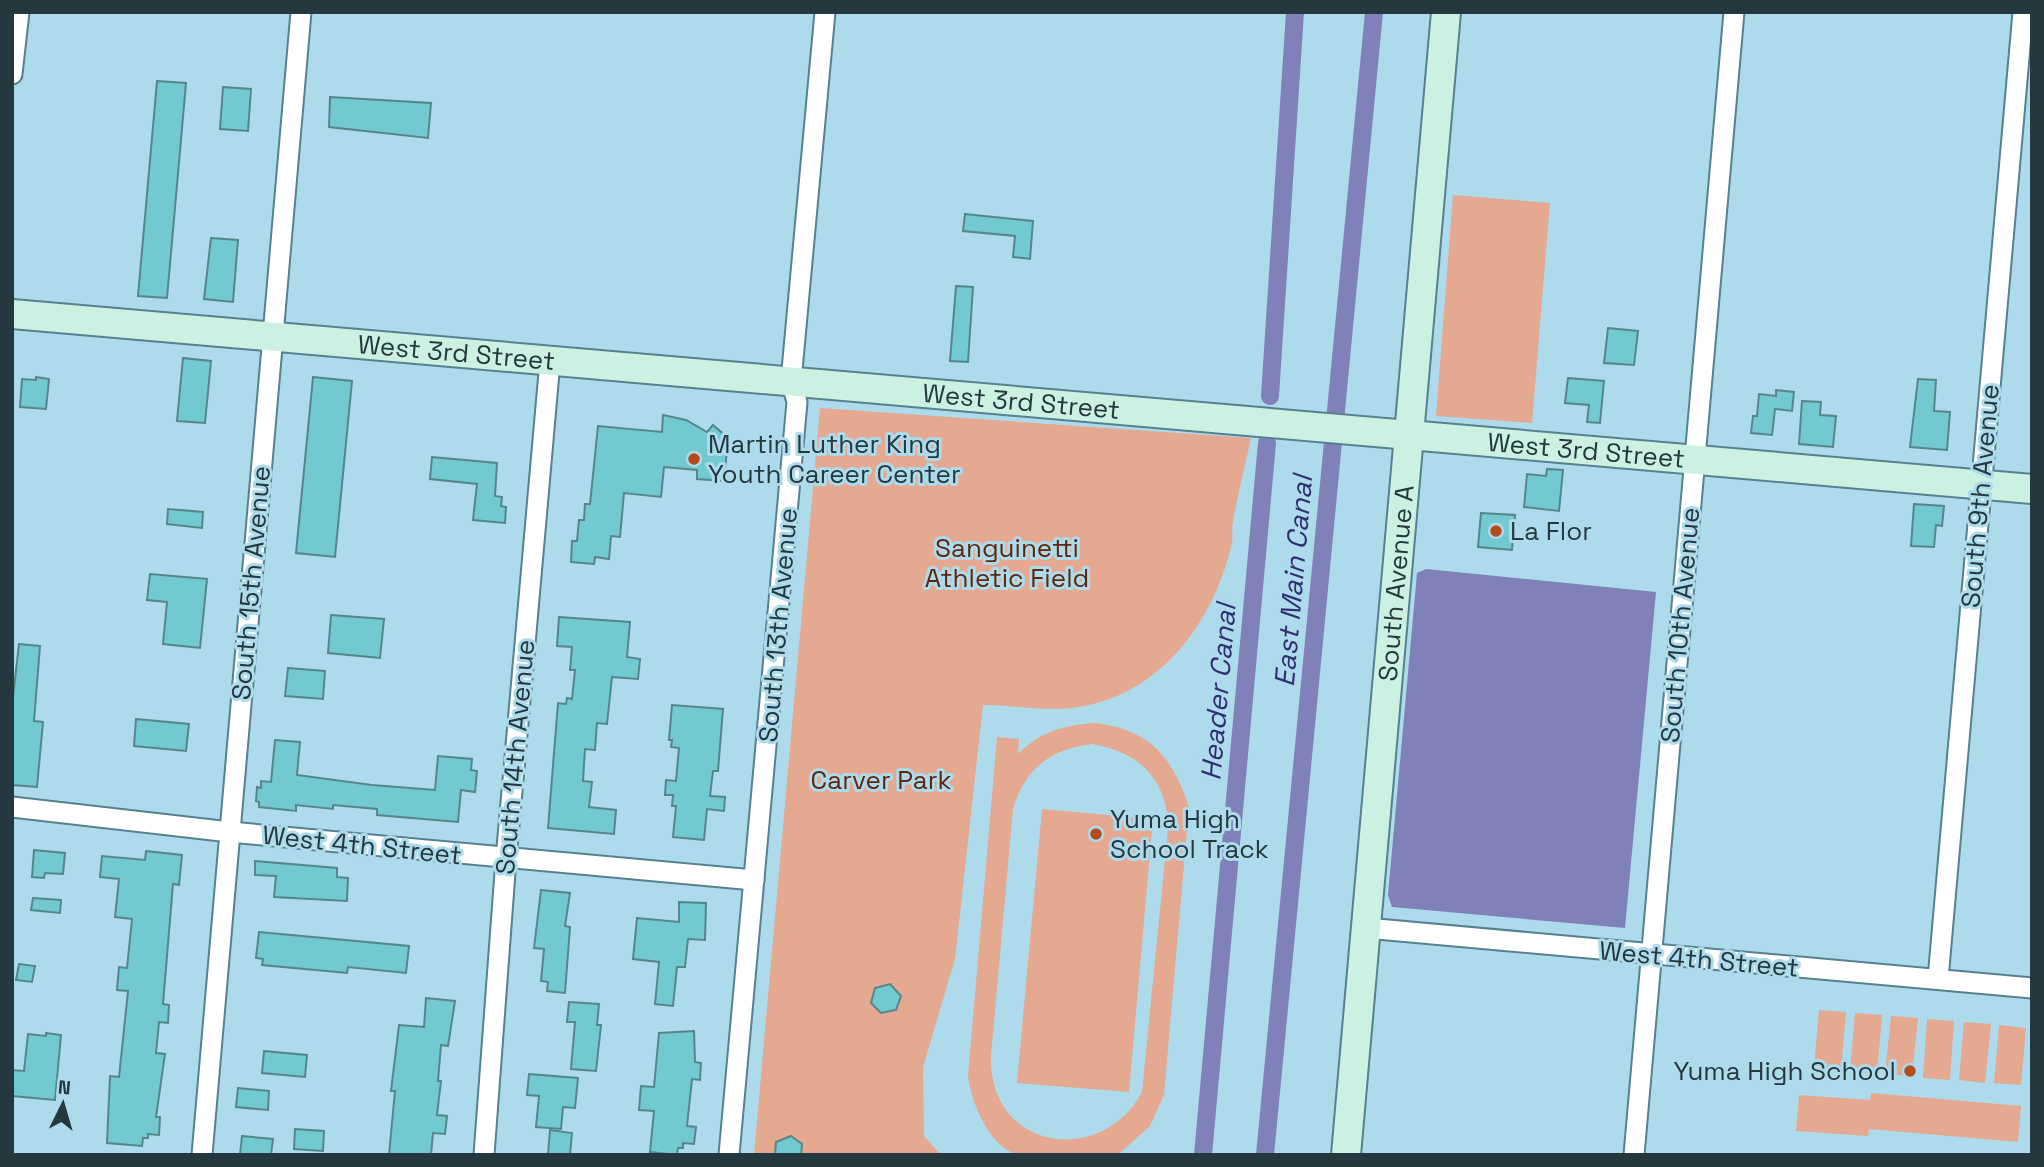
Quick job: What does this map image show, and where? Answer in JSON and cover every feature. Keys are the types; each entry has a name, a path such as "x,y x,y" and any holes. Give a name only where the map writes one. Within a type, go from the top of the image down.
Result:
{"street":[{"path":"12,74 19,12"},
{"name":"South 15th Avenue","path":"202,1155 301,12"},
{"name":"South 13th Avenue","path":"729,1155 797,402 791,381 825,12"},
{"name":"South Avenue A","path":"1346,1155 1446,12"},
{"name":"South 10th Avenue","path":"1634,1155 1734,12"},
{"name":"South 9th Avenue","path":"1938,979 2023,12"},
{"name":"West 3rd Street","path":"12,314 2032,489"},
{"name":"South 14th Avenue","path":"484,1155 506,859 550,361"},
{"name":"West 4th Street","path":"12,807 230,832 754,880"},
{"name":"West 4th Street","path":"1366,929 2032,988"}],"green space":[{"path":"1453,195 1550,203 1532,423 1436,416"},
{"path":"820,408 1251,438 1233,521 1232,544 1223,574 1212,601 1197,626 1180,649 1160,669 1138,685 1112,698 1084,706 1047,709 983,705 955,959 923,1067 924,1136 941,1155 754,1155"},
{"path":"1094,723 1130,731 1156,748 1175,773 1189,807 1164,1095 1150,1126 1118,1155 1020,1155 1009,1151 991,1135 973,1099 968,1076 997,737 1019,739 1018,754 1044,735","holes":["1092,744 1109,748 1137,761 1148,771 1163,796 1167,811 1168,829 1142,1092 1124,1116 1101,1132 1076,1139 1051,1138 1027,1129 1008,1113 995,1088 991,1056 1013,809 1032,772 1052,756 1064,750"]},
{"path":"1042,809 1153,819 1129,1092 1017,1083"},
{"path":"1819,1010 1846,1012 1841,1070 1814,1068"},
{"path":"1855,1013 1882,1015 1877,1074 1850,1071"},
{"path":"1891,1016 1918,1018 1912,1076 1885,1074"},
{"path":"1927,1019 1954,1021 1950,1080 1923,1078"},
{"path":"1964,1022 1991,1024 1985,1083 1959,1080"},
{"path":"1999,1025 2026,1028 2021,1085 1994,1083"},
{"path":"1871,1093 2021,1106 2018,1142 1869,1129 1868,1136 1796,1131 1799,1095 1870,1100"}],"water":[{"path":"1426,569 1656,592 1625,928 1392,907 1388,895 1417,573"}],"building":[{"path":"157,81 186,83 167,298 138,296"},
{"path":"223,87 251,89 248,131 220,129"},
{"path":"330,97 431,103 428,138 329,127"},
{"path":"965,214 1033,221 1030,259 1013,257 1015,236 963,231"},
{"path":"211,238 238,240 233,302 204,299"},
{"path":"956,286 973,287 968,362 950,361"},
{"path":"1608,328 1638,331 1634,365 1604,363"},
{"path":"183,358 211,361 205,423 177,421"},
{"path":"36,377 49,379 46,409 20,407 22,379 36,380"},
{"path":"313,377 352,381 335,557 296,553"},
{"path":"1568,378 1604,381 1600,423 1587,422 1589,405 1565,403"},
{"path":"1918,379 1936,380 1934,411 1950,412 1947,450 1910,447"},
{"path":"1776,390 1794,392 1792,411 1775,409 1772,435 1751,433 1753,416 1757,416 1759,394 1776,396"},
{"path":"1802,401 1821,402 1820,415 1836,416 1833,447 1799,444"},
{"path":"663,415 686,420 707,432 713,425 728,438 724,481 697,479 697,470 664,467 661,497 624,493 620,537 611,536 609,559 595,557 594,564 571,562 572,541 577,541 579,520 584,520 585,504 590,504 598,426 662,432"},
{"path":"432,457 497,463 495,496 502,497 501,506 506,507 505,523 473,520 477,484 430,479"},
{"path":"1547,469 1563,470 1559,511 1524,507 1527,474 1546,476"},
{"path":"1914,504 1944,506 1942,526 1936,525 1934,547 1911,546"},
{"path":"168,509 203,512 202,528 167,524"},
{"name":"La Flor","path":"1481,513 1515,515 1512,550 1478,547"},
{"path":"150,574 207,579 200,648 163,644 167,602 147,600"},
{"path":"331,615 384,619 380,658 328,653"},
{"path":"559,617 630,622 627,657 640,659 638,679 612,677 607,724 597,723 595,750 585,749 583,781 592,782 589,807 616,810 614,834 548,828 558,703 566,704 567,698 572,699 575,670 570,670 572,647 557,646"},
{"path":"19,644 40,646 34,721 43,722 37,787 12,785 12,706"},
{"path":"288,668 325,671 323,699 285,696"},
{"path":"672,705 723,709 718,771 713,771 710,796 725,797 724,811 707,809 704,840 673,837 676,806 672,806 673,795 665,795 666,780 676,781 679,748 671,747 672,740 669,740"},
{"path":"136,719 189,724 186,751 134,746"},
{"path":"275,740 300,742 297,775 372,785 435,790 438,756 472,759 471,770 477,771 475,792 461,790 458,822 377,815 377,809 333,805 333,809 296,805 296,811 259,807 259,802 256,801 257,787 261,788 261,781 271,782"},
{"path":"34,850 65,853 63,874 45,873 44,878 32,877"},
{"path":"146,851 182,855 179,885 173,884 163,1004 169,1005 168,1023 159,1022 156,1053 165,1054 156,1117 160,1117 159,1135 148,1134 148,1138 143,1138 142,1146 107,1143 110,1076 119,1077 128,991 117,990 119,967 127,968 132,919 115,917 119,879 100,877 102,856 145,860"},
{"path":"255,861 337,868 337,877 348,878 347,901 274,897 276,876 255,875"},
{"path":"541,890 570,893 565,926 570,927 565,993 547,991 548,982 541,981 544,949 534,948"},
{"path":"33,898 61,900 60,913 31,910"},
{"path":"679,902 706,903 705,940 688,939 685,967 677,967 673,1006 655,1004 659,962 633,959 637,918 679,922"},
{"path":"259,932 409,946 406,973 348,967 347,973 262,965 263,959 256,958"},
{"path":"19,964 35,966 32,982 16,980"},
{"path":"890,984 901,996 896,1010 881,1013 871,1003 875,988"},
{"path":"426,998 455,1001 448,1046 441,1045 438,1081 441,1081 437,1115 447,1116 445,1134 433,1133 431,1155 389,1155 395,1091 391,1091 399,1025 424,1027"},
{"path":"569,1002 599,1004 597,1025 601,1025 596,1071 571,1069 575,1022 567,1022"},
{"path":"694,1031 695,1062 701,1063 700,1080 692,1079 687,1126 696,1127 694,1144 683,1143 683,1148 678,1148 677,1155 650,1152 654,1111 639,1110 641,1086 654,1087 659,1033"},
{"path":"46,1033 61,1035 55,1100 12,1096 12,1070 24,1071 28,1034 46,1036"},
{"path":"264,1051 307,1055 305,1077 262,1073"},
{"path":"529,1074 578,1078 575,1108 563,1107 561,1129 536,1127 539,1096 527,1095"},
{"path":"238,1088 269,1091 268,1110 236,1107"},
{"path":"295,1129 324,1131 323,1151 294,1149"},
{"path":"550,1130 572,1133 570,1155 548,1155"},
{"path":"242,1136 273,1139 271,1155 240,1155"},
{"path":"791,1136 802,1144 801,1155 775,1155 776,1142"}],"waterway":[{"name":"Header Canal","path":"1270,396 1295,12"},
{"name":"East Main Canal","path":"1265,1155 1374,12"},
{"name":"Header Canal","path":"1203,1155 1267,443"}],"place":[{"name":"Martin Luther King Youth Career Center","path":"694,459"},
{"name":"La Flor","path":"1496,531"},
{"name":"Yuma High School Track","path":"1096,834"},
{"name":"Yuma High School","path":"1910,1071"}],"park label":[{"name":"Sanguinetti Athletic Field","path":"1007,563"},
{"name":"Carver Park","path":"881,780"}]}
